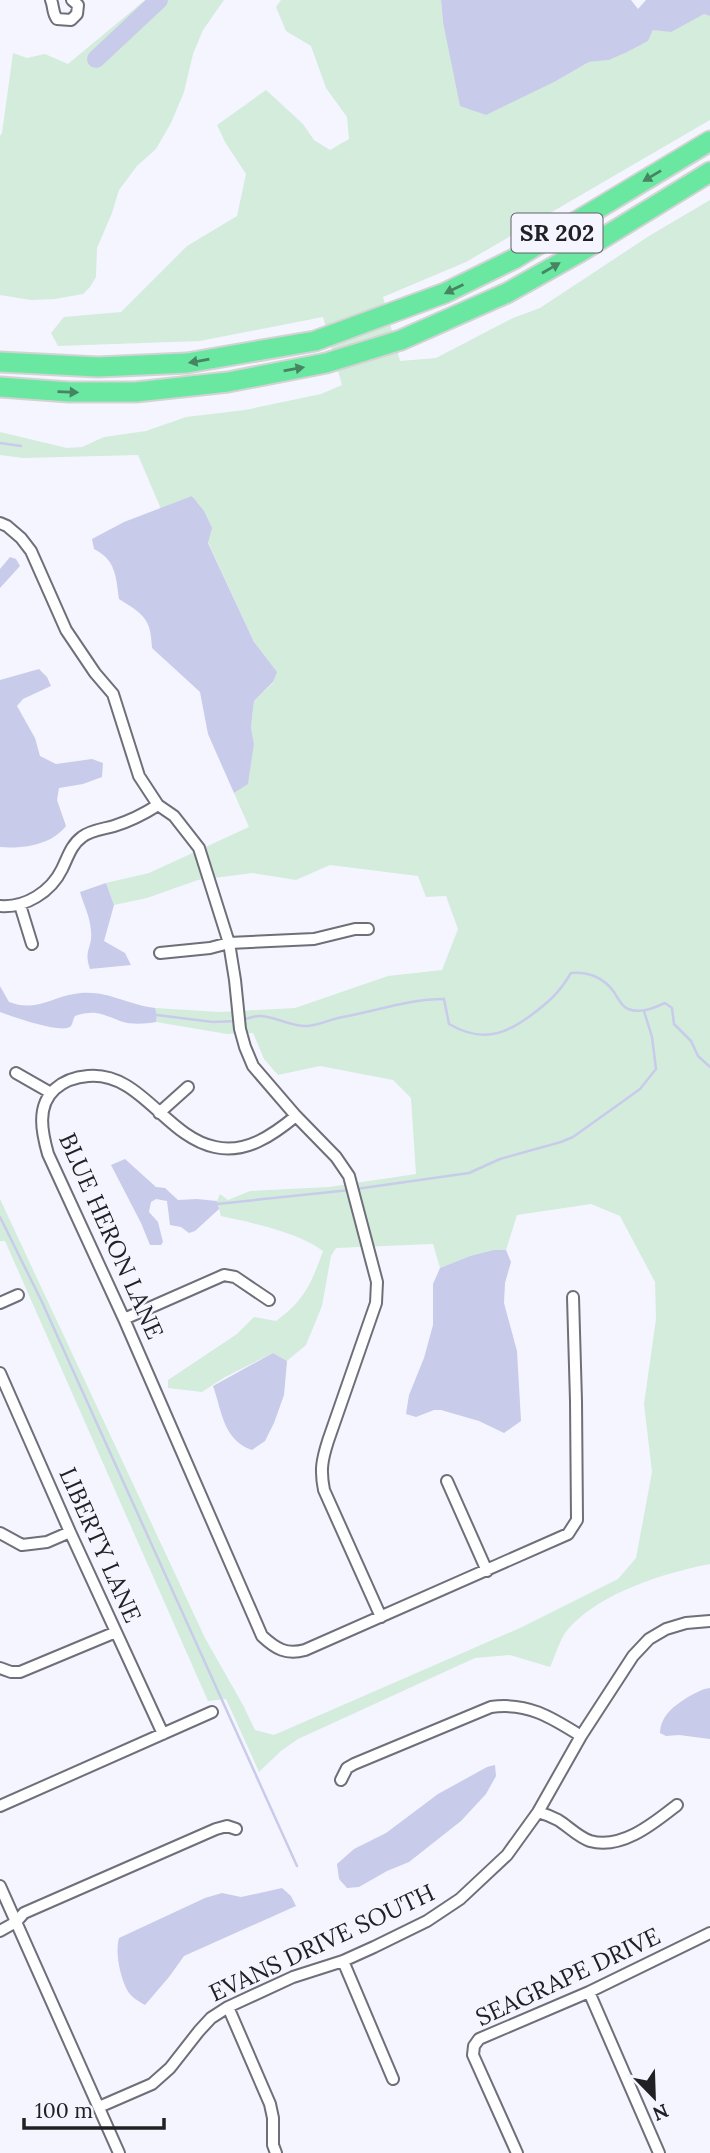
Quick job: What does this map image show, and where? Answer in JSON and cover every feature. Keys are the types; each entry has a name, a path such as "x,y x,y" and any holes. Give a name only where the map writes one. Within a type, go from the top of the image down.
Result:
{"highway":[{"name":"SR 202","path":"0,362 98,367 187,363 315,341 445,293 514,259 710,141"},
{"name":"SR 202","path":"0,387 69,392 136,391 228,382 326,363 401,340 507,293 580,252 710,172"}],"street":[{"path":"55,1 53,13 57,19 71,20 77,14 78,5 72,0"},
{"path":"0,523 21,538 31,551 66,629 95,673 113,694 139,776 158,805 174,816 200,848 229,943 240,1030 253,1066 336,1157 349,1176 377,1282 376,1303 328,1441 321,1464 321,1475 324,1490 381,1617 568,1534 577,1520 573,1297"},
{"path":"0,906 20,905 42,894 61,872 70,850 87,833 133,820 158,805"},
{"path":"20,905 32,944"},
{"path":"159,953 210,948 229,943 314,939 355,929 368,929"},
{"path":"16,1073 51,1093 62,1082 80,1077 100,1075 118,1080 194,1140 215,1148 239,1149 257,1143 296,1116"},
{"path":"159,1113 188,1087"},
{"name":"BLUE HERON LANE","path":"51,1093 42,1119 42,1134 48,1154 124,1319 262,1636 277,1648 294,1653 381,1617"},
{"path":"124,1319 224,1275 235,1277 269,1300"},
{"path":"0,1303 18,1295"},
{"name":"LIBERTY LANE","path":"0,1373 163,1734"},
{"path":"447,1481 487,1571"},
{"path":"0,1533 22,1545 47,1542 70,1532"},
{"name":"EVANS DRIVE SOUTH","path":"99,2107 152,2084 170,2068 211,2018 228,2007 293,1977 343,1961 427,1921 460,1899 507,1855 538,1812 581,1736 633,1656 649,1639 666,1629 686,1623 710,1621"},
{"path":"0,1668 20,1672 116,1632"},
{"path":"341,1780 347,1768 354,1764 491,1707 513,1705 540,1712 581,1736"},
{"path":"0,1806 212,1712"},
{"path":"538,1812 557,1820 590,1841 607,1842 639,1832 677,1805"},
{"path":"0,1931 16,1922 24,1913 216,1829 227,1826 236,1829"},
{"path":"0,1886 119,2153"},
{"name":"SEAGRAPE DRIVE","path":"517,2153 473,2055 474,2046 479,2039 708,1938"},
{"path":"343,1961 393,2079"},
{"path":"589,1992 659,2153"},
{"path":"228,2007 270,2104 273,2146 276,2153"}],"green space":[{"path":"145,0 224,0 203,30 193,54 184,92 171,123 156,149 137,166 119,190 97,248 96,277 90,287 83,294 55,299 31,300 0,295 0,136 13,53 27,58 45,54 68,64"},
{"path":"281,0 441,0 443,22 556,81 589,62 609,60 648,41 653,30 704,14 710,16 710,120 466,262 383,297 400,361 436,358 513,318 540,308 649,236 710,200 710,1564 654,1579 598,1604 566,1632 550,1667 510,1655 475,1658 298,1739 259,1772 226,1699 208,1701 5,1241 0,1241 0,1199 205,1638 255,1730 274,1735 520,1628 618,1579 636,1558 652,1472 644,1404 656,1319 655,1282 620,1216 591,1204 517,1215 506,1250 470,1256 440,1268 433,1244 336,1248 331,1256 322,1306 306,1345 287,1361 273,1353 202,1392 168,1388 168,1380 237,1334 254,1317 276,1321 286,1314 306,1290 323,1251 288,1234 221,1216 217,1201 220,1194 228,1200 250,1191 329,1187 416,1174 411,1098 393,1080 320,1066 278,1075 264,1059 253,1033 227,1034 156,1022 155,1008 219,1012 295,1008 388,976 442,970 458,929 446,896 426,897 418,876 330,865 296,880 253,873 198,880 147,898 114,905 106,883 149,873 249,827 234,793 248,783 254,744 251,727 254,701 273,683 276,672 254,642 208,542 193,496 161,509 138,455 23,458 0,455 0,432 67,448 82,447 104,437 146,431 186,417 245,410 321,394 342,385 323,317 200,341 58,346 51,333 64,317 121,312 187,246 237,216 246,174 217,125 266,90 303,124 314,140 330,150 349,139 347,117 326,88 311,46 286,31 276,7"}],"water":[{"path":"441,0 631,0 638,9 646,0 710,0 710,16 704,14 671,32 653,30 648,41 627,52 609,60 589,62 486,115 460,106"},
{"path":"192,496 204,511 212,528 208,543 254,642 277,672 273,682 254,701 251,727 254,744 248,784 234,793 208,734 200,692 152,648 147,623 140,613 119,599 114,570 107,558 94,549 92,539 124,522"},
{"path":"10,557 16,559 20,566 0,588 0,569"},
{"path":"39,669 51,686 23,699 17,706 35,738 40,756 56,764 92,759 103,763 102,777 59,788 57,800 66,826 53,838 27,846 0,847 0,680"},
{"path":"106,883 114,905 104,941 125,953 131,965 90,969 87,957 90,926 80,892"},
{"path":"0,986 9,1002 27,1006 74,994 105,995 155,1008 156,1022 129,1023 98,1013 88,1013 75,1016 71,1026 66,1028 48,1027 0,1012"},
{"path":"125,1159 156,1187 165,1188 178,1200 217,1201 219,1209 195,1231 189,1233 181,1227 170,1225 167,1201 156,1199 151,1202 149,1212 158,1222 163,1242 161,1245 150,1245 111,1165"},
{"path":"494,1250 506,1250 511,1262 505,1283 504,1303 517,1351 521,1421 504,1433 479,1421 441,1410 416,1417 406,1414 409,1395 424,1358 433,1325 433,1284 440,1268"},
{"path":"273,1353 287,1361 284,1395 265,1441 252,1450 242,1445 229,1432 213,1386"},
{"path":"710,1688 710,1739 666,1736 660,1733 663,1721 673,1708 688,1697"},
{"path":"495,1765 496,1776 486,1794 461,1821 409,1862 359,1887 347,1888 339,1879 337,1864 354,1849 386,1833 438,1794"},
{"path":"282,1888 291,1896 296,1906 184,1956 145,2005 129,1992 119,1964 119,1938 205,1898 222,1893 241,1897"}],"waterway":[{"path":"96,59 159,0"},
{"path":"0,443 21,446"},
{"path":"243,1019 265,1016 307,1026 406,1003 444,999 449,1024 471,1033 491,1034 520,1023 548,1002 571,973 583,973 595,976 605,983 628,1009 642,1011 665,1003 672,1008 674,1024 691,1041 698,1056 710,1067"},
{"path":"356,1189 469,1173 500,1159 573,1137 640,1089 656,1069 652,1037 644,1011"},
{"path":"157,1015 213,1022 237,1021"},
{"path":"217,1204 350,1190"},
{"path":"0,1217 42,1302 297,1866"}]}
